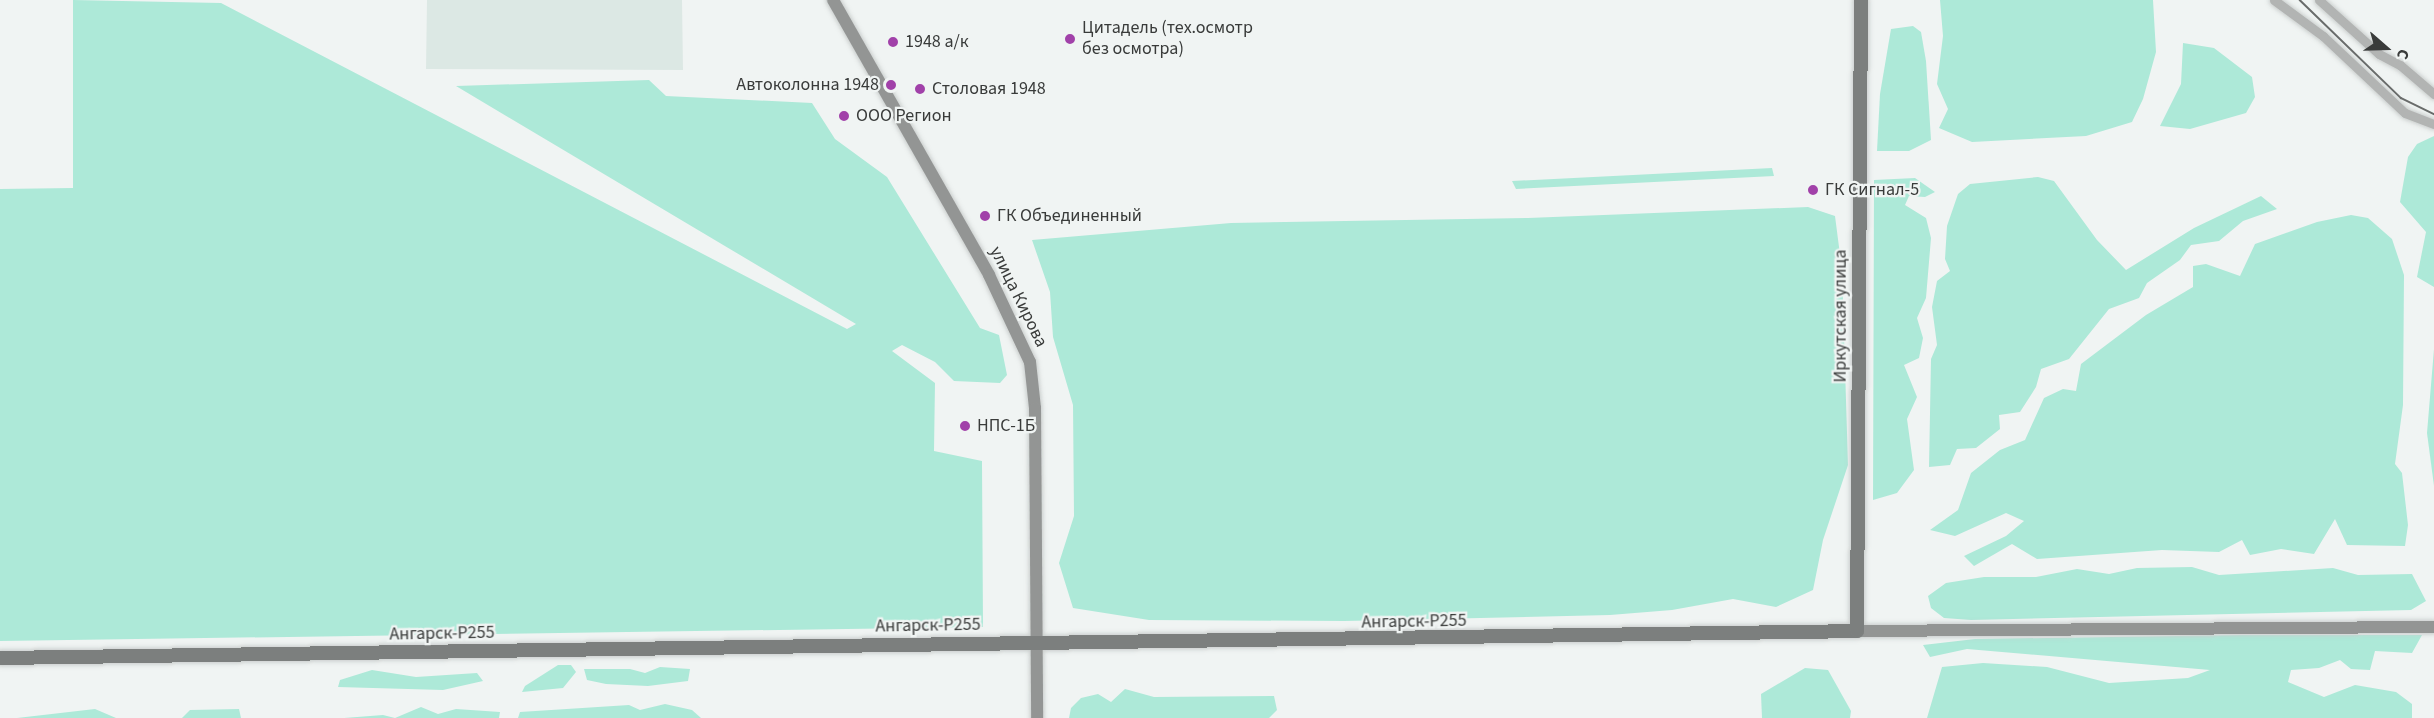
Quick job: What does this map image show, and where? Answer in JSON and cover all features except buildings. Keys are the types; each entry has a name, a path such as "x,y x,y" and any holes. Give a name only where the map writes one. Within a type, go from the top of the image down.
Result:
{"main road":[{"name":"Иркутская улица","path":"1857,631 1861,0"},
{"name":"Ангарск-Р255","path":"0,658 1857,631"}],"street":[{"name":"улица Кирова","path":"833,0 989,275 1030,362 1035,408 1037,718"},
{"path":"2274,0 2324,36 2405,113 2434,124"},
{"path":"2319,0 2379,54 2400,65 2434,94"},
{"path":"1857,631 2434,627"}],"shaded area":[{"path":"427,0 682,0 683,70 426,69"}],"green space":[{"path":"73,0 221,3 847,329 856,324 456,86 649,80 666,96 812,103 835,139 887,177 980,328 999,335 1007,375 1000,383 954,381 935,362 902,345 892,351 935,383 934,451 982,461 983,627 0,641 0,189 73,188"},
{"path":"1940,0 2153,0 2156,52 2143,99 2132,122 2086,136 1972,142 1939,128 1948,109 1937,84 1943,36"},
{"path":"1913,26 1921,32 1926,61 1931,140 1909,151 1877,151 1880,94 1891,29"},
{"path":"2183,43 2214,48 2252,77 2255,97 2246,113 2190,129 2160,126 2181,84"},
{"path":"2434,136 2434,287 2417,277 2426,232 2400,202 2408,157 2417,144"},
{"path":"1772,168 1774,176 1516,189 1512,181"},
{"path":"2038,177 2054,181 2097,240 2126,270 2194,228 2261,196 2277,209 2243,221 2219,241 2191,245 2180,260 2147,283 2139,298 2109,309 2069,359 2041,369 2036,387 2020,412 1999,415 2000,429 1976,448 1957,449 1950,465 1929,467 1931,359 1937,345 1932,307 1937,281 1950,271 1945,259 1947,226 1958,194 1970,184"},
{"path":"1915,178 1935,192 1925,197 1909,196 1905,205 1926,218 1931,238 1926,298 1917,318 1923,338 1919,358 1904,365 1917,397 1907,419 1914,470 1897,493 1873,500 1874,180"},
{"path":"1808,207 1835,216 1842,270 1848,465 1823,540 1813,590 1776,607 1733,599 1672,610 1610,615 1344,621 1149,620 1073,608 1059,563 1074,516 1073,405 1053,337 1050,292 1032,240 1231,223 1528,218"},
{"path":"2351,215 2368,218 2392,239 2404,275 2403,405 2395,464 2402,473 2408,525 2405,546 2347,545 2335,519 2314,554 2281,549 2250,555 2242,540 2219,552 2162,550 2037,559 2012,544 1974,566 1964,556 2006,536 2024,521 2006,513 1955,536 1930,530 1958,510 1971,473 2000,450 2025,440 2044,398 2063,389 2076,391 2081,364 2146,315 2193,287 2193,266 2206,264 2240,276 2255,244 2317,222"},
{"path":"2434,349 2434,486 2427,433"},
{"path":"2192,567 2219,575 2333,568 2358,575 2412,574 2426,601 2411,610 1971,620 1944,618 1931,608 1928,596 1946,583 1984,577 2036,577 2077,569 2109,574 2137,568"},
{"path":"2422,635 2412,653 2375,651 2370,670 2351,669 2340,660 2319,668 2291,670 2288,682 2324,697 2355,685 2396,692 2412,704 2412,718 1927,718 1942,667 1983,663 2047,667 2109,683 2188,678 2210,670 1967,649 1930,657 1923,645 1975,639"},
{"path":"558,665 571,665 576,672 563,688 522,692 525,686"},
{"path":"660,667 690,669 688,681 648,686 606,684 587,680 584,669 630,669 645,673"},
{"path":"1805,668 1828,670 1851,711 1850,718 1762,718 1761,694"},
{"path":"372,670 416,677 477,673 483,681 443,690 338,687 340,680"},
{"path":"1125,689 1154,697 1274,696 1277,710 1269,718 1069,718 1071,708 1081,698 1098,694 1111,702"},
{"path":"665,704 692,710 701,718 518,718 520,712 629,705 640,710"},
{"path":"421,707 438,714 456,709 500,712 499,718 395,718"},
{"path":"95,709 116,718 17,718"},
{"path":"239,709 241,718 182,718 190,710"},
{"path":"383,715 395,718 344,718"}],"tram line":[{"path":"2300,0 2401,98 2434,114"}],"place":[{"name":"Цитадель (тех.осмотр без осмотра)","path":"1070,39"},
{"name":"1948 а/к","path":"893,42"},
{"name":"Автоколонна 1948","path":"891,85"},
{"name":"Столовая 1948","path":"920,89"},
{"name":"ООО Регион","path":"844,116"},
{"name":"ГК Сигнал-5","path":"1813,190"},
{"name":"ГК Объединенный","path":"985,216"},
{"name":"НПС-1Б","path":"965,426"}]}
